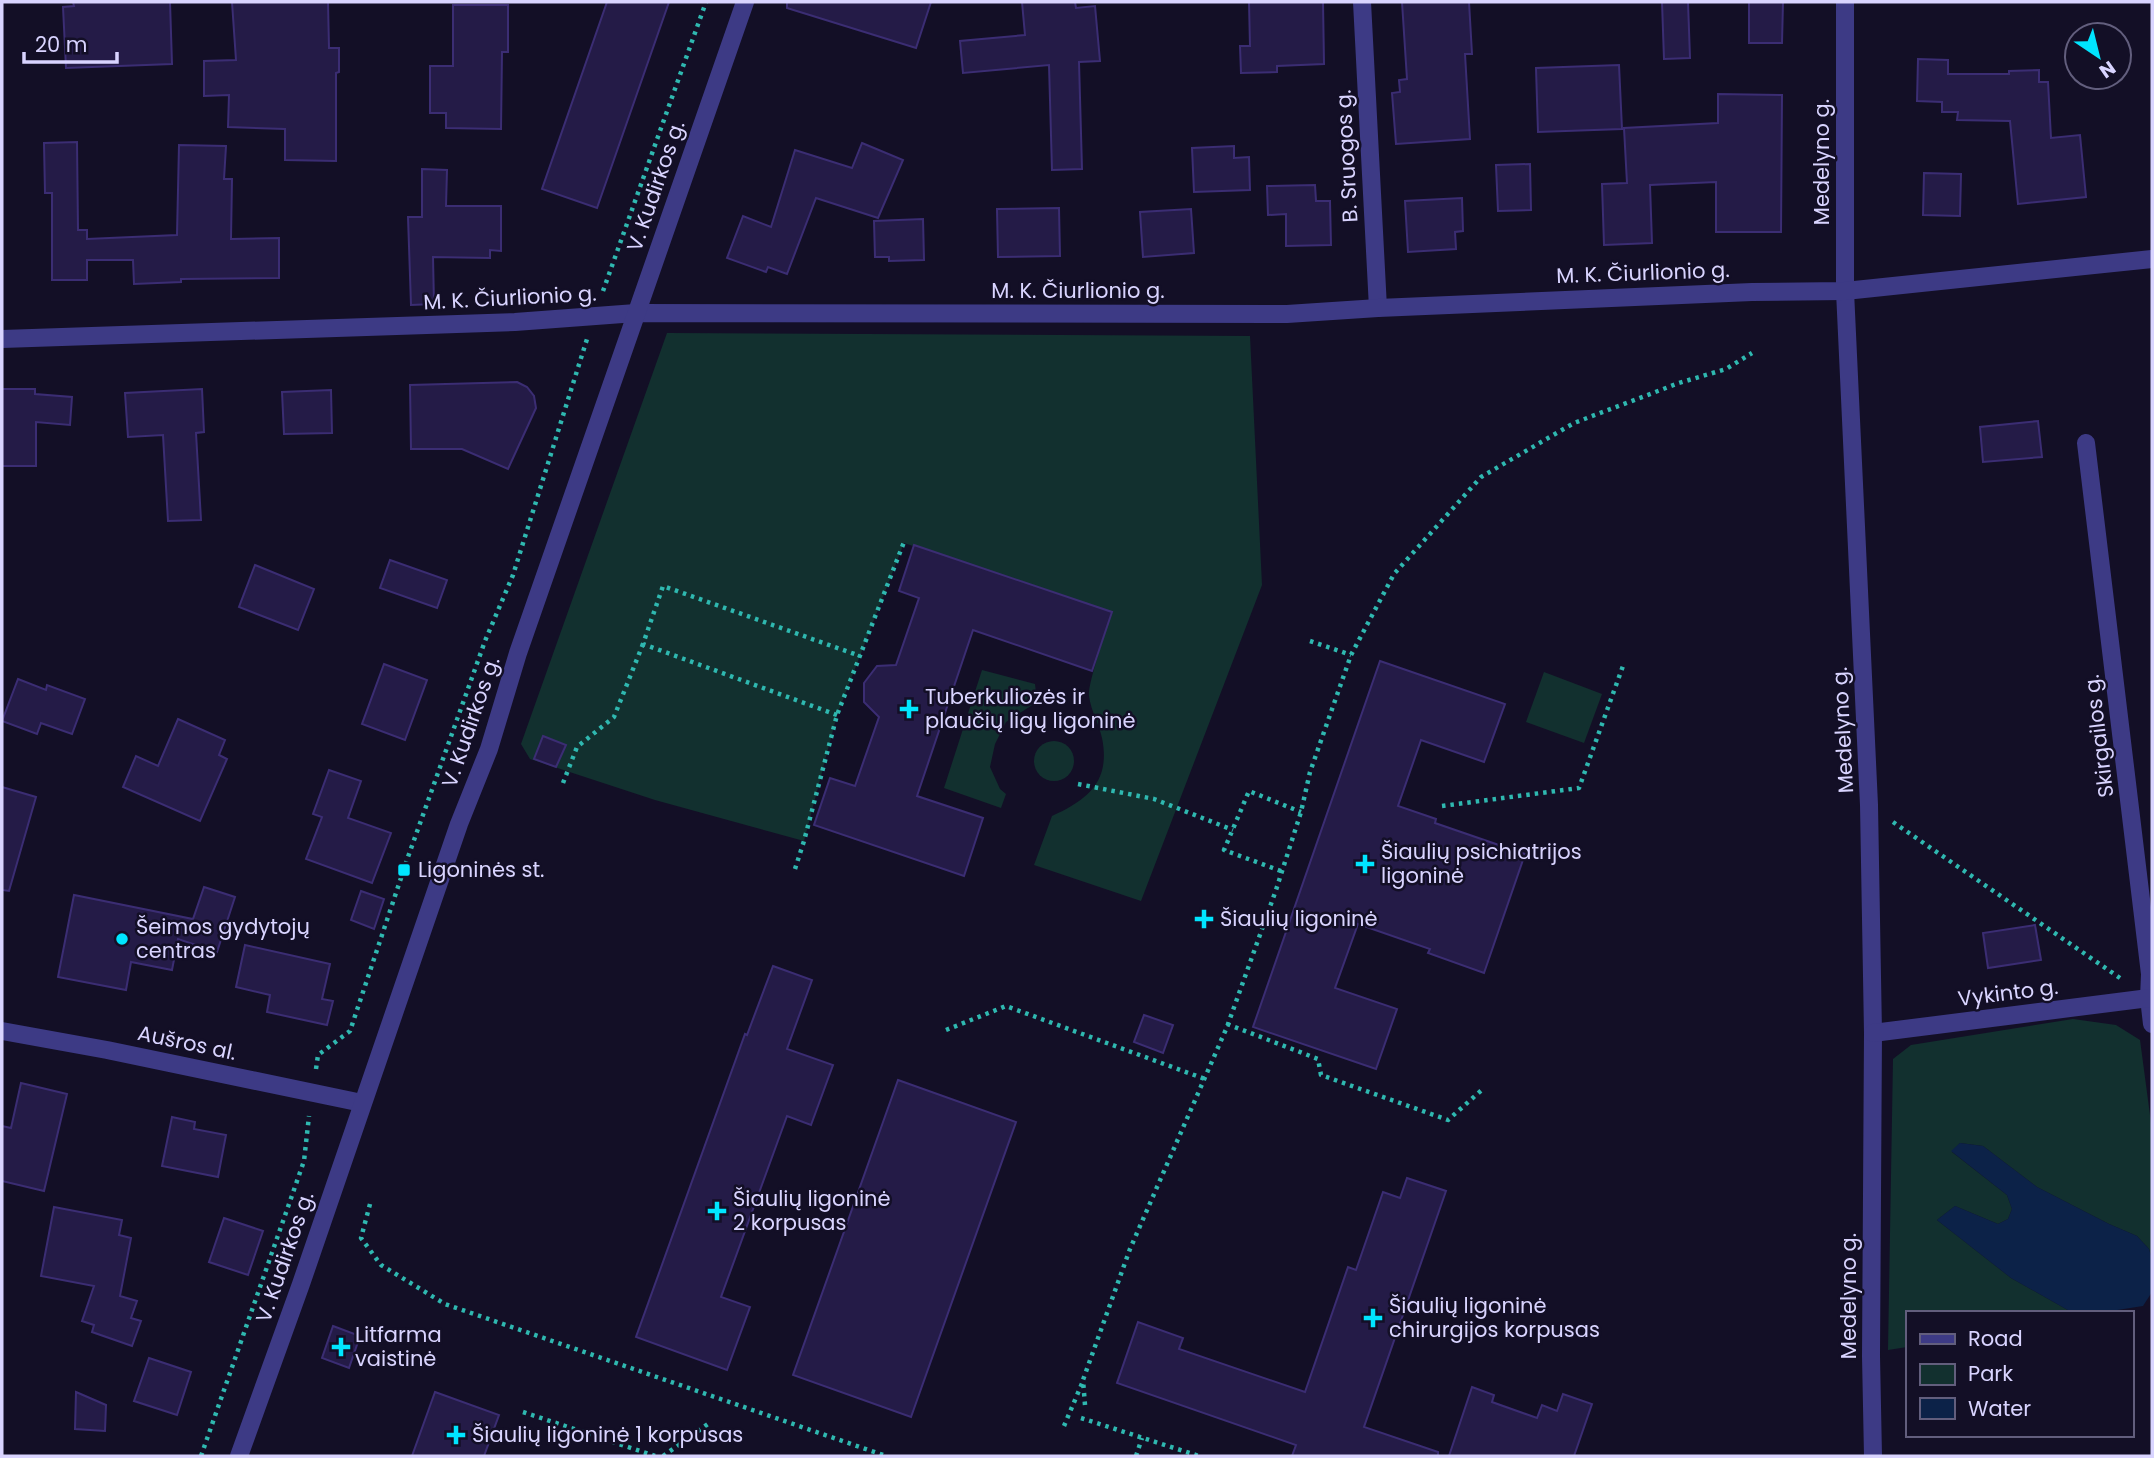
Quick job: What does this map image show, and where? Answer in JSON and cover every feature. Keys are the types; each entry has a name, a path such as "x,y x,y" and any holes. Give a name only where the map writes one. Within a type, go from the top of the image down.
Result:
{"street":[{"name":"V. Kudirkos g.","path":"239,1456 301,1284 458,824 489,748 518,653 744,2"},
{"name":"B. Sruogos g.","path":"1362,2 1378,308"},
{"name":"Medelyno g.","path":"1845,2 1845,291 1869,805 1873,1033 1873,1456"},
{"name":"M. K. Čiurlionio g.","path":"2,339 501,323 636,313 1287,314 1752,292 1845,291 2152,260"},
{"name":"Skirgailos g.","path":"2086,443 2150,974 2152,1024"},
{"name":"Vykinto g.","path":"1873,1033 2149,998"},
{"name":"Aušros al.","path":"2,1031 362,1103"}],"path":[{"path":"201,1456 304,1161 318,1055 350,1031 430,793 485,642 513,575 594,316 706,2"},
{"path":"1064,1426 1130,1249 1227,1024 1282,871 1310,772 1352,655 1394,573 1481,477 1574,423 1679,383 1726,369 1752,353"},
{"path":"795,869 837,715 904,542"},
{"path":"563,783 577,747 614,716 663,586 860,656"},
{"path":"1310,641 1352,655"},
{"path":"643,644 837,715"},
{"path":"1442,806 1579,789 1623,666"},
{"path":"1078,785 1154,799 1233,830"},
{"path":"1282,871 1224,850 1249,791 1301,811"},
{"path":"1869,805 2149,998"},
{"path":"946,1030 1006,1006 1205,1079"},
{"path":"1227,1024 1318,1059 1321,1075 1448,1120 1484,1088"},
{"path":"370,1204 361,1238 381,1265 445,1304 886,1456"},
{"path":"1083,1380 1086,1405"},
{"path":"523,1412 654,1456"},
{"path":"1081,1418 1199,1456"},
{"path":"663,1456 708,1424"},
{"path":"1136,1456 1143,1438"}],"green space":[{"path":"667,333 1250,336 1262,585 1141,901 1034,865 1052,816 1086,796 1099,778 1103,766 1102,738 1090,702 1089,690 1112,612 904,543 837,715 804,841 655,800 530,759 521,744"},
{"path":"982,670 1035,684 1037,702 1006,722 995,744 990,767 1000,789 1006,794 1001,808 944,788"},
{"path":"1544,672 1602,694 1584,743 1526,722"},
{"path":"1054,741 1062,742 1068,747 1073,753 1073,769 1068,775 1062,780 1054,781 1046,780 1040,775 1035,769 1034,761 1035,753 1040,747 1046,742"},
{"path":"2073,1019 2116,1025 2140,1040 2152,1130 2152,1259 2149,1249 2137,1236 2037,1187 1983,1146 1960,1143 1952,1152 2007,1195 2012,1209 2008,1219 1998,1224 1955,1206 1937,1220 2011,1278 2069,1311 1906,1311 1906,1347 1888,1350 1893,1059 1911,1045"}],"water":[{"path":"1960,1143 1983,1146 2037,1187 2137,1236 2149,1249 2152,1259 2152,1292 2143,1306 2111,1311 2069,1311 2011,1278 1937,1220 1955,1206 1998,1224 2008,1219 2012,1209 2007,1195 1951,1151"}],"building":[{"path":"73,2 170,2 172,64 66,68 63,7 74,6"},
{"path":"232,2 328,2 329,48 339,48 339,72 336,73 336,161 285,160 285,129 228,127 229,95 204,96 204,61 236,60"},
{"path":"607,2 669,2 597,208 542,189"},
{"path":"787,2 931,2 916,48 787,8"},
{"path":"1022,2 1075,2 1076,8 1095,6 1100,61 1079,62 1082,169 1052,170 1049,65 963,73 960,41 1025,35"},
{"path":"1249,2 1323,2 1324,64 1277,66 1277,72 1241,73 1240,46 1250,46"},
{"path":"1402,2 1469,2 1472,54 1465,54 1470,139 1396,144 1392,93 1400,92 1399,80 1407,79"},
{"path":"1662,2 1688,2 1690,58 1664,59"},
{"path":"1749,2 1783,2 1782,43 1749,43"},
{"path":"453,5 508,5 508,52 502,52 501,129 446,128 446,113 430,113 430,66 453,66"},
{"path":"1918,59 1948,60 1948,74 2009,74 2009,71 2039,70 2039,82 2048,82 2051,138 2080,135 2086,197 2018,204 2010,121 1957,120 1958,112 1942,112 1942,102 1917,101"},
{"path":"1619,65 1622,129 1538,132 1536,68"},
{"path":"1718,94 1782,95 1781,232 1716,232 1716,182 1650,185 1652,243 1604,245 1602,184 1627,183 1624,128 1718,123"},
{"path":"77,142 78,230 87,230 87,239 177,235 179,145 226,146 224,179 232,179 231,239 279,238 279,278 181,279 181,282 134,284 133,260 87,260 87,280 52,280 52,193 45,193 44,143"},
{"path":"862,143 903,160 878,218 816,198 787,274 768,267 766,272 727,258 743,216 771,227 795,150 852,168"},
{"path":"1234,146 1234,158 1249,157 1250,190 1194,192 1192,148"},
{"path":"1530,164 1531,210 1498,211 1496,165"},
{"path":"422,169 447,170 446,206 501,206 501,251 490,250 490,258 433,257 434,304 411,305 408,217 422,217"},
{"path":"1924,173 1961,174 1960,216 1923,215"},
{"path":"1315,185 1316,201 1330,201 1331,245 1286,246 1286,214 1268,215 1267,186"},
{"path":"1462,198 1463,231 1455,232 1456,249 1408,252 1405,201"},
{"path":"1059,208 1060,256 998,257 997,209"},
{"path":"1191,209 1194,253 1143,257 1140,212"},
{"path":"923,219 924,260 889,261 889,257 875,257 874,221"},
{"path":"517,382 527,387 534,396 536,408 508,469 462,449 411,449 410,385"},
{"path":"2,389 35,389 35,394 72,397 70,425 36,422 36,466 2,466"},
{"path":"202,389 204,432 196,433 201,520 168,521 163,435 128,437 125,393"},
{"path":"331,390 332,433 284,434 282,392"},
{"path":"2038,421 2042,457 1983,462 1980,427"},
{"name":"Tuberkuliozės ir plaučių ligų ligoninė","path":"914,545 1112,612 1092,671 973,630 917,796 983,818 964,876 814,825 830,778 855,786 879,717 864,702 864,683 877,666 896,665 919,598 899,591"},
{"path":"390,560 447,580 437,608 380,588"},
{"path":"255,565 314,589 298,630 239,607"},
{"name":"Šiaulių psichiatrijos ligoninė","path":"1380,661 1505,704 1484,762 1421,740 1398,806 1436,819 1435,823 1525,854 1484,973 1428,953 1430,949 1358,924 1335,988 1397,1009 1376,1069 1253,1027"},
{"path":"384,664 427,680 405,740 362,724"},
{"path":"18,679 46,690 47,685 85,699 72,734 41,723 37,734 2,721"},
{"path":"178,719 225,740 219,755 227,759 200,821 123,787 136,756 158,766"},
{"path":"543,736 566,745 556,767 534,759"},
{"path":"329,770 361,781 348,818 391,833 372,883 306,859 322,817 313,814"},
{"path":"2,787 36,797 9,891 2,890"},
{"name":"Šeimos gydytojų centras","path":"204,887 235,897 217,952 178,939 172,970 131,962 126,990 58,977 74,895 193,919"},
{"path":"361,891 384,899 374,929 351,920"},
{"path":"2035,925 2041,960 1988,968 1983,933"},
{"path":"245,945 330,964 322,999 333,1001 327,1025 267,1012 270,995 236,987"},
{"name":"Šiaulių ligoninė 2 korpusas","path":"773,966 812,980 787,1049 833,1065 811,1125 787,1116 721,1297 750,1307 727,1370 636,1337 745,1034 747,1035"},
{"path":"1144,1015 1173,1025 1163,1053 1134,1042"},
{"path":"898,1080 1016,1122 911,1417 793,1375"},
{"path":"21,1083 67,1094 44,1191 2,1181 2,1126 11,1128"},
{"path":"172,1117 195,1122 194,1129 226,1135 218,1177 162,1166"},
{"name":"Šiaulių ligoninė chirurgijos korpusas","path":"1407,1178 1446,1191 1364,1427 1438,1452 1438,1456 1292,1456 1296,1445 1117,1383 1138,1322 1183,1338 1179,1349 1305,1392 1348,1267 1356,1270 1383,1192 1400,1198"},
{"path":"54,1207 122,1220 119,1235 131,1238 120,1296 137,1301 131,1318 141,1321 132,1346 92,1332 94,1325 82,1321 94,1286 41,1276"},
{"path":"224,1218 263,1231 248,1275 209,1262"},
{"name":"Litfarma vaistinė","path":"333,1326 360,1336 349,1368 322,1358"},
{"path":"149,1358 191,1372 177,1415 134,1401"},
{"path":"1472,1387 1494,1395 1492,1402 1537,1418 1542,1405 1557,1411 1563,1394 1592,1404 1574,1456 1449,1456"},
{"path":"76,1392 106,1405 105,1431 75,1429"},
{"name":"Šiaulių ligoninė 1 korpusas","path":"435,1392 499,1415 484,1456 412,1456"}],"place":[{"name":"Tuberkuliozės ir plaučių ligų ligoninė","path":"909,709"},
{"name":"Šiaulių psichiatrijos ligoninė","path":"1365,864"},
{"name":"Ligoninės st.","path":"404,870"},
{"name":"Šiaulių ligoninė","path":"1204,919"},
{"name":"Šeimos gydytojų centras","path":"122,939"},
{"name":"Šiaulių ligoninė 2 korpusas","path":"717,1211"},
{"name":"Šiaulių ligoninė chirurgijos korpusas","path":"1373,1318"},
{"name":"Litfarma vaistinė","path":"341,1347"},
{"name":"Šiaulių ligoninė 1 korpusas","path":"456,1435"}]}
